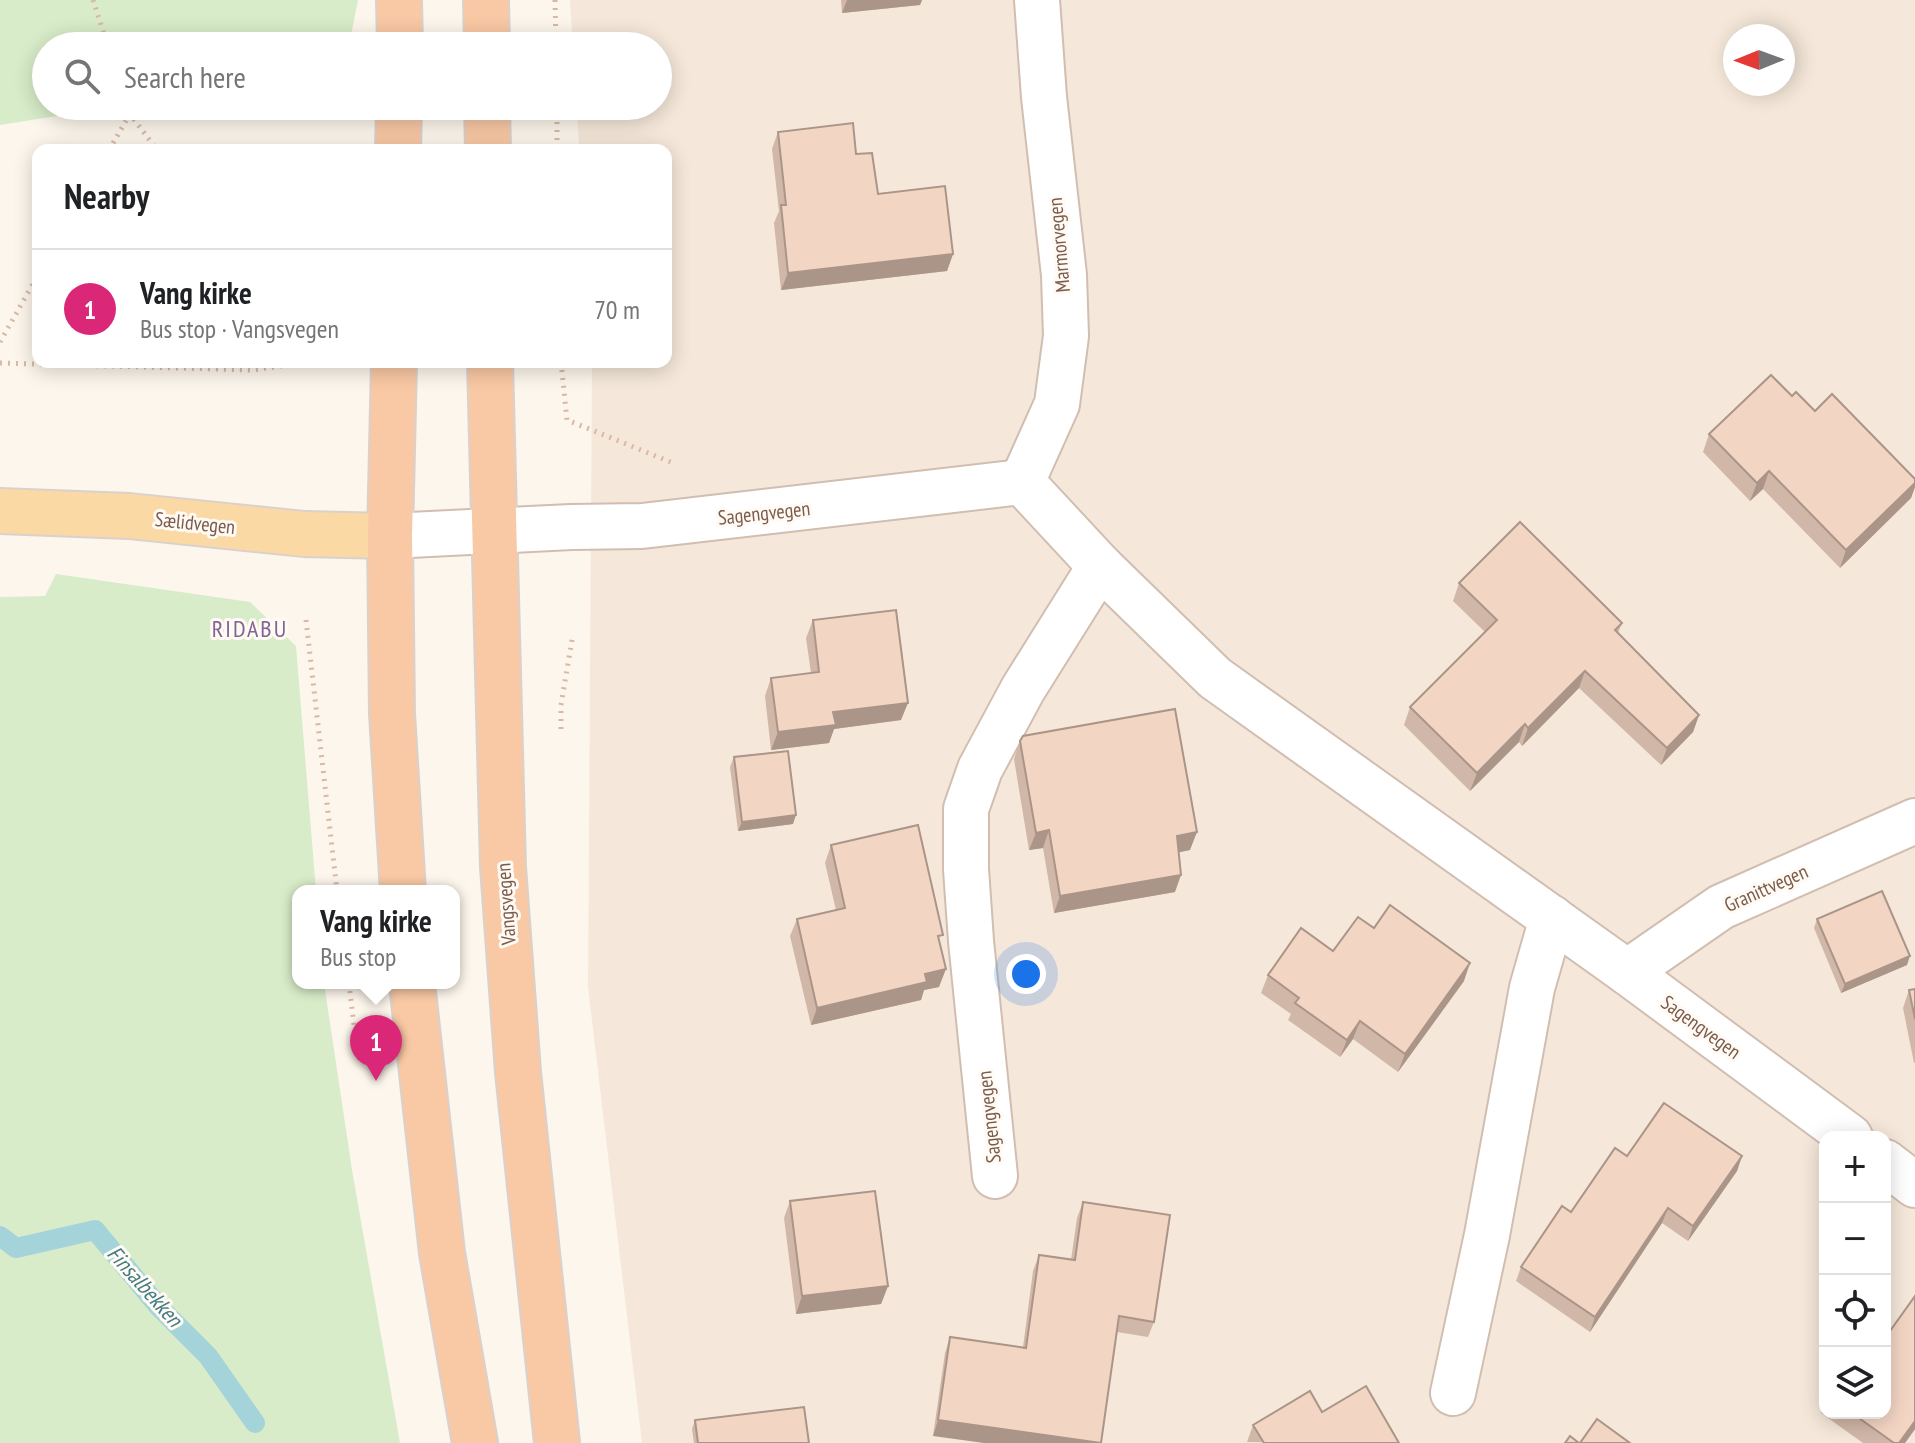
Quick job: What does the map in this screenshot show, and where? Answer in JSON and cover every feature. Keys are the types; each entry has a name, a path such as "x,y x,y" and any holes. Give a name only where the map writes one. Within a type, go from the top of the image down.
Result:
{"highway":[{"path":"399,0 400,32"},
{"path":"486,0 487,32"},
{"path":"398,144 399,120"},
{"path":"487,120 488,144"},
{"path":"394,368 390,536 392,714 403,885"},
{"name":"Vangsvegen","path":"490,368 503,867 519,1088 557,1443"},
{"path":"413,989 442,1253 475,1443"}],"main road":[{"name":"Sælidvegen","path":"0,511 129,516 304,534 390,536"}],"street":[{"name":"Marmorvegen","path":"1022,482 1057,404 1066,336 1064,275 1044,97 1037,0"},
{"name":"Sagengvegen","path":"390,536 642,526 1022,482 1100,566 1215,678 1627,972 1842,1131"},
{"name":"Sagengvegen","path":"995,1176 971,941 966,809 980,769 1023,689 1100,566"},
{"name":"Granittvegen","path":"1627,972 1721,907 1915,821"},
{"path":"1453,1393 1487,1235 1532,988 1552,918"},
{"path":"1891,1167 1915,1185"}],"path":[{"path":"93,0 103,32"},
{"path":"555,0 556,32"},
{"path":"112,144 126,120"},
{"path":"134,120 152,144"},
{"path":"557,120 557,144"},
{"path":"0,342 32,286"},
{"path":"0,363 32,364"},
{"path":"180,368 268,368"},
{"path":"562,368 567,420"},
{"path":"306,620 336,885"}],"shaded area":[{"path":"570,0 1915,0 1915,1443 642,1443 588,987 592,368 672,368 672,144 579,144 578,120 672,120 672,32 572,32"}],"green space":[{"path":"0,0 358,0 352,32 32,32 32,120 0,125"},
{"path":"56,574 250,602 296,646 316,885 292,885 292,989 325,989 352,1170 400,1443 0,1443 0,597 45,596"}],"building":[{"path":"853,123 856,154 872,153 878,194 945,186 953,254 788,273 781,205 786,205 778,132"},
{"path":"1771,375 1792,396 1796,392 1815,411 1832,394 1915,479 1915,483 1846,550 1769,471 1757,483 1709,434"},
{"path":"1520,522 1622,623 1615,630 1699,715 1667,748 1585,671 1528,728 1525,724 1477,773 1410,707 1497,620 1459,583"},
{"path":"896,610 908,703 833,712 836,725 778,732 771,678 819,672 813,620"},
{"path":"1175,709 1197,832 1177,836 1181,875 1060,896 1049,830 1036,833 1020,741 1023,736"},
{"path":"788,751 796,815 742,822 734,757"},
{"path":"918,825 943,935 938,936 946,969 925,974 927,982 817,1008 797,919 845,908 831,845"},
{"path":"1882,891 1910,956 1845,984 1817,919"},
{"path":"1390,905 1470,963 1405,1054 1360,1021 1347,1040 1295,1003 1299,998 1268,975 1301,928 1333,951 1358,917 1374,928"},
{"path":"1915,989 1915,1019 1909,990"},
{"path":"1664,1103 1742,1156 1693,1226 1668,1208 1595,1317 1521,1267 1562,1206 1571,1212 1615,1148 1627,1156"},
{"path":"875,1191 888,1286 802,1296 790,1201"},
{"path":"1083,1202 1170,1215 1154,1322 1119,1316 1101,1443 938,1420 950,1337 1026,1348 1039,1255 1075,1260"},
{"path":"1915,1296 1915,1421 1899,1443 1894,1443 1860,1419 1891,1419 1891,1330"},
{"path":"1366,1386 1399,1443 1264,1443 1253,1425 1310,1391 1322,1412"},
{"path":"804,1407 809,1443 698,1443 695,1420"},
{"path":"1597,1419 1630,1443 1580,1443"},
{"path":"1570,1436 1579,1443 1565,1443"}],"waterway":[{"name":"Finsalbekken","path":"0,1236 16,1248 95,1230 159,1307 208,1356 255,1423"}],"place":[{"name":"Vang kirke","path":"376,1081"}],"district":[{"name":"RIDABU","path":"250,628"}]}
